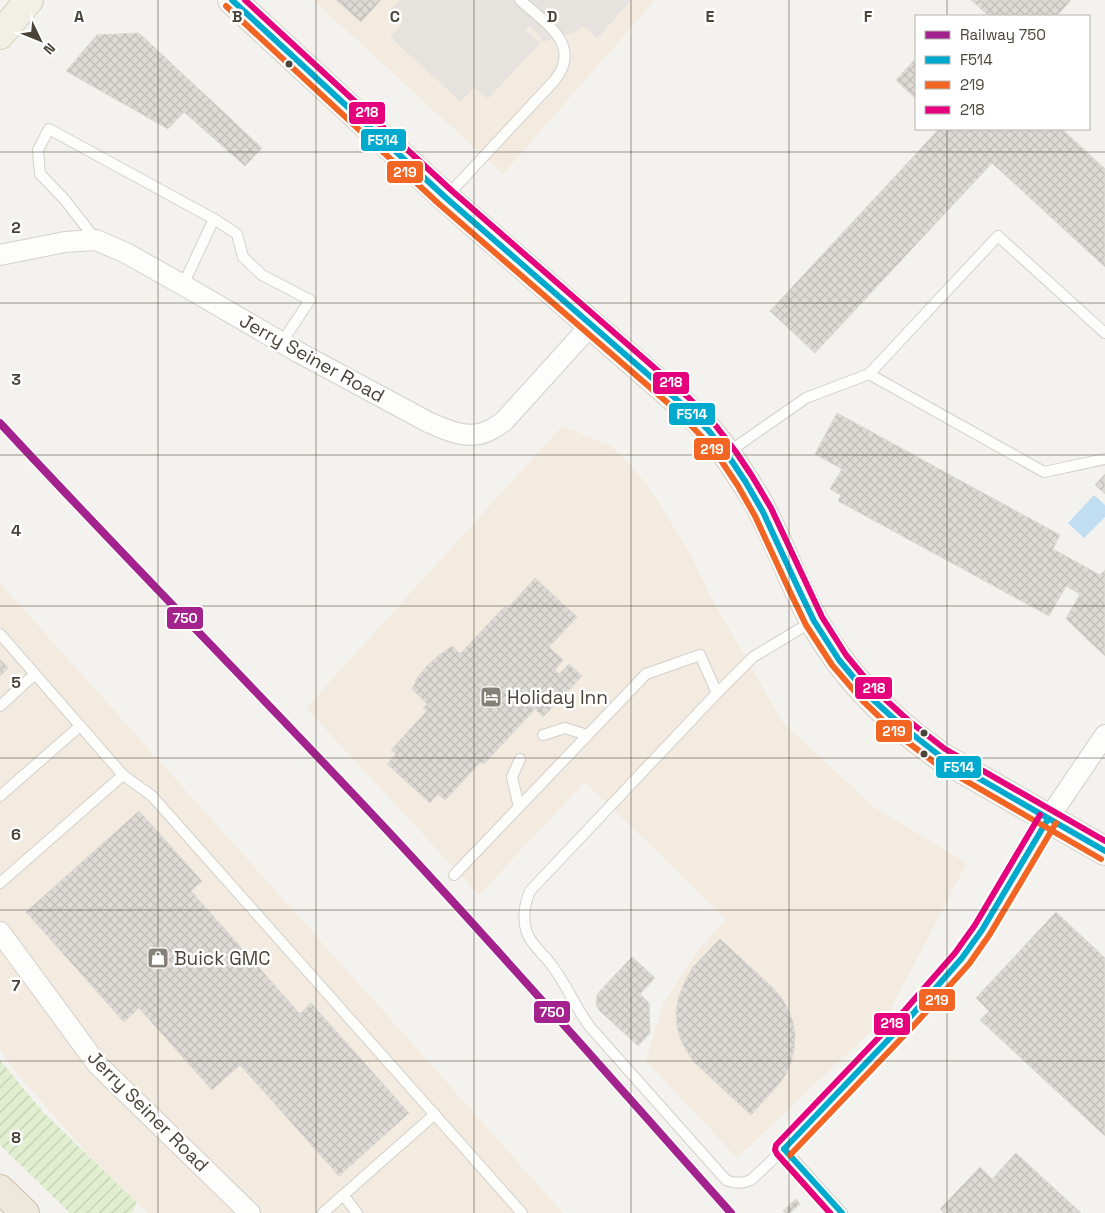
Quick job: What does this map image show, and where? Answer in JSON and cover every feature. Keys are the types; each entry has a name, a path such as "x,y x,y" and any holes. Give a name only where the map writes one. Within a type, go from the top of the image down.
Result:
{"highway":[{"path":"0,1189 25,1213"}],"main road":[{"path":"0,35 29,0"},
{"path":"232,0 445,197 683,405 711,433 756,498 814,621 852,678 872,699 900,726 940,756 1048,820 1105,851"}],"street":[{"name":"Jerry Seiner Road","path":"0,255 65,242 96,240 126,253 428,422 451,432 470,435 489,431 504,421 591,325"},
{"path":"1048,820 1105,735"},
{"name":"Jerry Seiner Road","path":"0,932 97,1064 250,1213"}],"lane":[{"path":"445,197 554,80 564,64 564,48 558,35 520,0"},
{"path":"96,240 65,200 40,174 38,150 49,129 214,219 237,234 243,257 262,275 310,300 282,342"},
{"path":"183,285 214,219"},
{"path":"726,453 806,398 869,374 998,236 1105,332"},
{"path":"869,374 1044,472 1105,460"},
{"path":"814,621 753,657 530,891 524,912 524,923 534,945 552,966 590,1027 726,1180 738,1184 751,1180 784,1149 911,1016 962,958 982,930 1048,820"},
{"path":"0,634 123,775 152,796 522,1213"},
{"path":"454,875 646,674 700,655 718,693"},
{"path":"0,706 35,674"},
{"path":"0,796 80,726"},
{"path":"543,734 565,728 587,735"},
{"path":"519,806 512,777 520,759"},
{"path":"0,883 123,775"},
{"path":"323,1213 435,1114"},
{"path":"784,1149 842,1213"},
{"path":"343,1195 357,1213"}],"shaded area":[{"path":"313,0 655,0 503,174"},
{"path":"400,0 631,0 597,39 587,29 582,27 578,31 543,42 537,33 530,27 527,27 526,31 540,43 488,99 475,88 461,102 390,37 402,24 390,11"},
{"path":"562,426 613,447 647,484 691,555 712,599 783,723 875,808 967,863 887,1016 737,1158 646,1061 663,1004 698,950 726,919 585,782 479,895 306,708"},
{"path":"0,583 563,1213 148,1213 107,1176 13,1069 0,1049"}],"green space":[{"path":"0,1060 43,1112 137,1203 132,1213 70,1213 0,1145"}],"water":[{"path":"1094,495 1105,505 1105,517 1084,538 1068,523"}],"building":[{"path":"336,0 381,0 361,22"},
{"path":"971,0 1071,0 1058,15 988,15"},
{"path":"139,33 262,148 245,166 184,112 168,129 66,71 97,35"},
{"path":"915,59 915,98 896,80"},
{"path":"938,130 1063,130 1105,169 1105,267 992,163 815,353 770,311"},
{"path":"837,413 1060,535 1053,549 1100,575 1105,570 1105,656 1066,619 1080,594 1066,586 1049,616 838,501 841,495 830,489 842,469 815,454"},
{"path":"1105,474 1105,494 1095,485"},
{"name":"Holiday Inn","path":"535,578 577,617 549,647 563,660 555,670 559,674 569,664 582,676 543,717 535,709 484,764 481,762 445,800 438,794 430,803 387,764 396,754 391,750 427,711 423,708 427,704 412,689 418,677 439,655 452,646 460,654 505,606 508,608"},
{"path":"0,659 8,668 0,676"},
{"name":"Buick GMC","path":"139,811 202,881 191,891 300,1014 311,1003 409,1113 339,1176 240,1065 212,1090 139,1008 124,1022 26,912"},
{"path":"1056,912 1105,958 1105,1136 980,1020 989,1011 976,998"},
{"path":"720,939 781,997 793,1022 795,1035 794,1049 786,1074 751,1115 694,1062 680,1038 677,1025 676,1011 685,981 693,967"},
{"path":"632,957 655,978 640,994 649,1003 650,1033 638,1046 600,1011 596,1001 599,992"},
{"path":"1016,1153 1081,1213 944,1213 940,1209 980,1167 992,1179"},
{"path":"796,1199 800,1204 790,1213 785,1213 783,1211"}],"rail line":[{"name":"750","path":"0,423 428,874 731,1213"}],"transit line":[{"name":"F514","path":"232,0 445,197 683,405 709,431 729,457 763,512 814,621 839,660 869,696 903,727 940,756 1105,851"},
{"name":"218","path":"245,0 451,190 689,398 716,426 736,452 771,508 822,617 846,655 875,690 909,721 945,749 1105,841"},
{"name":"219","path":"226,6 439,204 677,411 702,437 722,462 755,516 806,625 832,665 863,701 897,734 935,763 1101,859"},
{"name":"218","path":"830,1213 777,1154 775,1150 776,1145 905,1010 955,953 975,925 1040,815"},
{"name":"F514","path":"784,1149 911,1016 962,958 982,930 1048,819"},
{"name":"219","path":"790,1155 917,1022 969,964 990,934 1056,823"},
{"name":"F514","path":"784,1149 842,1213"},
{"name":"219","path":"778,1155 830,1213"}],"place":[{"name":"Holiday Inn","path":"491,697"},
{"name":"Buick GMC","path":"158,958"}]}
